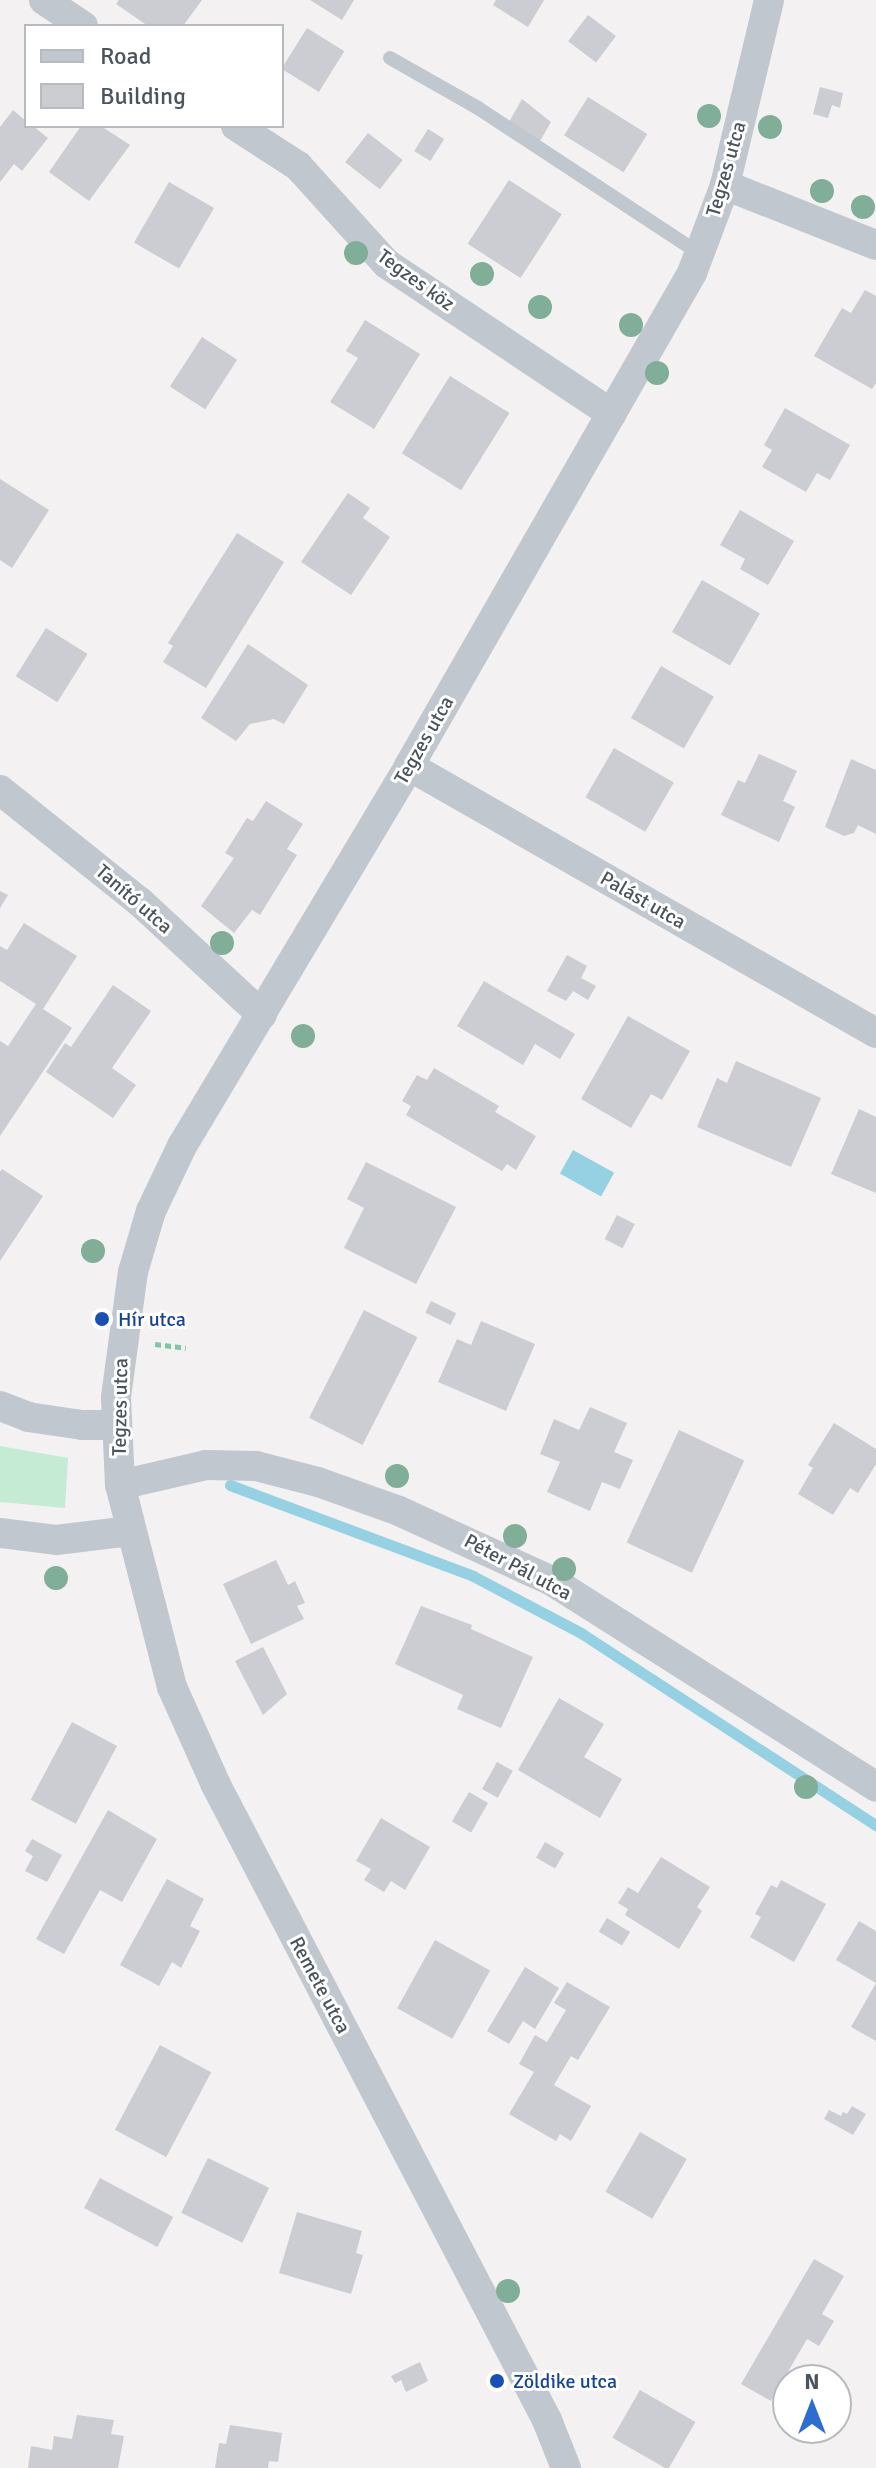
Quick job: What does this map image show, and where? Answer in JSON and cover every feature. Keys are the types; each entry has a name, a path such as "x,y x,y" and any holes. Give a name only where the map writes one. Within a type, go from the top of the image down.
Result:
{"street":[{"path":"44,0 80,24"},
{"name":"Tegzes utca","path":"120,1485 115,1425 127,1305 151,1211 182,1146 409,766 700,255 725,185 769,0"},
{"name":"Tegzes köz","path":"239,128 298,166 387,264 612,414"},
{"path":"725,185 876,245"},
{"name":"Palást utca","path":"409,766 876,1033"},
{"name":"Tanító utca","path":"0,790 140,902 262,1015"},
{"path":"0,1406 28,1417 82,1425 115,1425"},
{"name":"Péter Pál utca","path":"120,1485 206,1465 256,1466 318,1482 399,1511 472,1541 552,1581 876,1787"},
{"name":"Remete utca","path":"120,1485 172,1687 216,1785 547,2420 566,2468"},
{"path":"0,1533 56,1540 130,1531"}],"lane":[{"path":"390,58 478,108 700,255"}],"path":[{"path":"144,1343 186,1348"}],"green space":[{"path":"0,1446 68,1458 65,1508 0,1502"}],"water":[{"path":"573,1150 614,1173 601,1196 560,1174"}],"building":[{"path":"119,0 202,0 184,24 145,24 116,4"},
{"path":"310,0 354,0 342,20"},
{"path":"496,0 544,0 528,27 493,5"},
{"path":"588,15 616,36 596,62 568,41"},
{"path":"307,28 344,51 319,92 284,70 284,65"},
{"path":"820,87 843,93 840,108 832,105 828,118 813,114"},
{"path":"588,97 647,134 624,172 564,135"},
{"path":"522,99 551,122 540,141 509,122"},
{"path":"13,110 24,119 24,128 36,128 48,138 22,171 14,164 0,182 0,127"},
{"path":"80,128 104,128 130,145 89,201 49,172"},
{"path":"428,129 444,139 430,161 414,151"},
{"path":"368,133 403,160 380,189 345,162"},
{"path":"509,180 562,214 520,278 468,244"},
{"path":"169,182 214,208 179,269 134,243"},
{"path":"865,290 876,296 876,383 872,389 814,356 842,308 851,313"},
{"path":"365,320 420,354 374,429 330,402 358,358 346,351"},
{"path":"202,337 237,360 205,409 170,386"},
{"path":"450,376 509,413 461,490 402,453"},
{"path":"785,408 850,445 830,480 817,473 806,492 762,467 772,450 764,445"},
{"path":"0,479 49,510 12,568 0,560"},
{"path":"348,493 370,508 363,518 390,537 351,595 301,562"},
{"path":"740,510 794,541 768,585 740,569 745,559 720,545"},
{"path":"237,533 284,562 206,688 163,662 173,646 168,643"},
{"path":"702,580 760,614 730,665 672,632"},
{"path":"46,628 88,654 57,702 16,676"},
{"path":"248,644 308,685 284,724 274,719 250,724 236,741 201,718"},
{"path":"661,666 714,696 684,748 631,718"},
{"path":"614,748 674,782 645,832 586,797"},
{"path":"759,754 797,771 783,801 795,807 779,842 721,815 738,780 745,783"},
{"path":"851,759 876,770 876,834 858,825 854,833 844,836 825,827"},
{"path":"266,801 303,824 287,849 297,855 260,915 252,910 234,933 201,906 234,858 225,853 247,818 253,821"},
{"path":"0,891 8,895 0,908"},
{"path":"24,923 77,956 43,1009 72,1028 0,1136 0,1041 8,1046 36,1004 0,981 0,946 7,950"},
{"path":"567,955 587,966 581,978 596,986 588,1000 573,991 566,1001 547,991"},
{"path":"484,981 575,1034 560,1059 535,1044 523,1065 457,1026"},
{"path":"113,985 151,1011 112,1068 136,1085 113,1118 46,1072 65,1043 71,1047"},
{"path":"628,1016 690,1051 662,1100 651,1094 631,1128 581,1099"},
{"path":"736,1061 821,1098 791,1167 697,1127 717,1078 727,1083"},
{"path":"434,1068 499,1106 495,1112 536,1136 516,1170 507,1164 502,1171 406,1115 411,1106 402,1101 417,1075 427,1080"},
{"path":"859,1109 876,1117 876,1193 831,1174"},
{"path":"366,1162 456,1207 416,1284 344,1248 364,1208 347,1199"},
{"path":"2,1169 43,1196 0,1261 0,1172"},
{"path":"617,1215 635,1224 623,1248 605,1239"},
{"path":"431,1301 456,1313 450,1325 425,1313"},
{"path":"364,1310 417,1337 363,1445 309,1418"},
{"path":"481,1321 535,1344 506,1411 438,1382 457,1339 471,1345"},
{"path":"590,1407 627,1423 614,1452 633,1460 620,1489 602,1482 590,1511 547,1492 560,1462 540,1454 554,1419 579,1430"},
{"path":"834,1423 876,1449 876,1464 858,1493 850,1488 833,1515 798,1494 813,1468 808,1465"},
{"path":"679,1430 744,1460 692,1573 627,1542"},
{"path":"276,1560 288,1585 295,1581 305,1603 297,1606 304,1619 251,1644 223,1584"},
{"path":"421,1606 472,1625 471,1629 533,1657 501,1728 457,1709 463,1695 395,1664"},
{"path":"263,1647 287,1694 263,1715 235,1661"},
{"path":"559,1698 604,1724 584,1757 622,1779 600,1818 518,1770"},
{"path":"72,1722 117,1746 76,1824 31,1800"},
{"path":"497,1762 513,1771 498,1798 482,1789"},
{"path":"469,1792 488,1803 471,1832 452,1821"},
{"path":"108,1810 157,1839 122,1902 100,1890 64,1954 36,1939"},
{"path":"381,1818 430,1847 405,1890 391,1881 384,1892 364,1880 371,1869 356,1861"},
{"path":"32,1839 62,1855 47,1882 25,1871 33,1856 25,1851"},
{"path":"545,1842 564,1853 555,1869 536,1858"},
{"path":"661,1857 710,1887 697,1907 702,1911 679,1949 625,1915 628,1909 618,1903 628,1887 638,1893"},
{"path":"167,1879 204,1899 190,1926 200,1931 181,1968 172,1962 159,1986 120,1965"},
{"path":"781,1880 826,1904 794,1962 750,1937 761,1917 755,1914 771,1885 777,1888"},
{"path":"607,1918 630,1932 622,1946 599,1932"},
{"path":"859,1921 876,1931 876,1983 836,1960"},
{"path":"435,1940 490,1971 452,2039 397,2008"},
{"path":"525,1967 559,1988 535,2029 523,2021 509,2044 487,2031"},
{"path":"567,1982 610,2007 578,2060 571,2056 554,2085 591,2106 571,2141 560,2134 556,2141 509,2114 534,2072 519,2064 535,2035 547,2042 566,2010 554,2003"},
{"path":"876,1983 876,2041 851,2027"},
{"path":"160,2045 211,2072 166,2157 115,2130"},
{"path":"852,2106 866,2114 853,2135 824,2119 829,2110 841,2116 843,2112 847,2114"},
{"path":"640,2132 687,2159 652,2219 606,2192"},
{"path":"208,2158 269,2188 242,2243 181,2213"},
{"path":"100,2178 173,2217 157,2247 84,2208"},
{"path":"297,2212 362,2231 356,2253 363,2255 351,2294 279,2273"},
{"path":"814,2259 844,2276 822,2314 834,2321 819,2346 807,2339 792,2364 772,2364 771,2401 741,2384"},
{"path":"420,2362 428,2381 406,2392 401,2380 395,2383 391,2376"},
{"path":"640,2390 695,2422 669,2468 613,2438"},
{"path":"77,2415 114,2420 111,2434 124,2436 118,2468 28,2468 31,2446 52,2450 54,2436 72,2439"},
{"path":"230,2425 282,2433 278,2462 269,2461 268,2468 215,2468 219,2443 226,2444"}],"waterway":[{"path":"230,1485 473,1576 581,1633 876,1825"}],"place":[{"name":"Hír utca","path":"102,1319"},
{"name":"Zöldike utca","path":"497,2381"}]}
